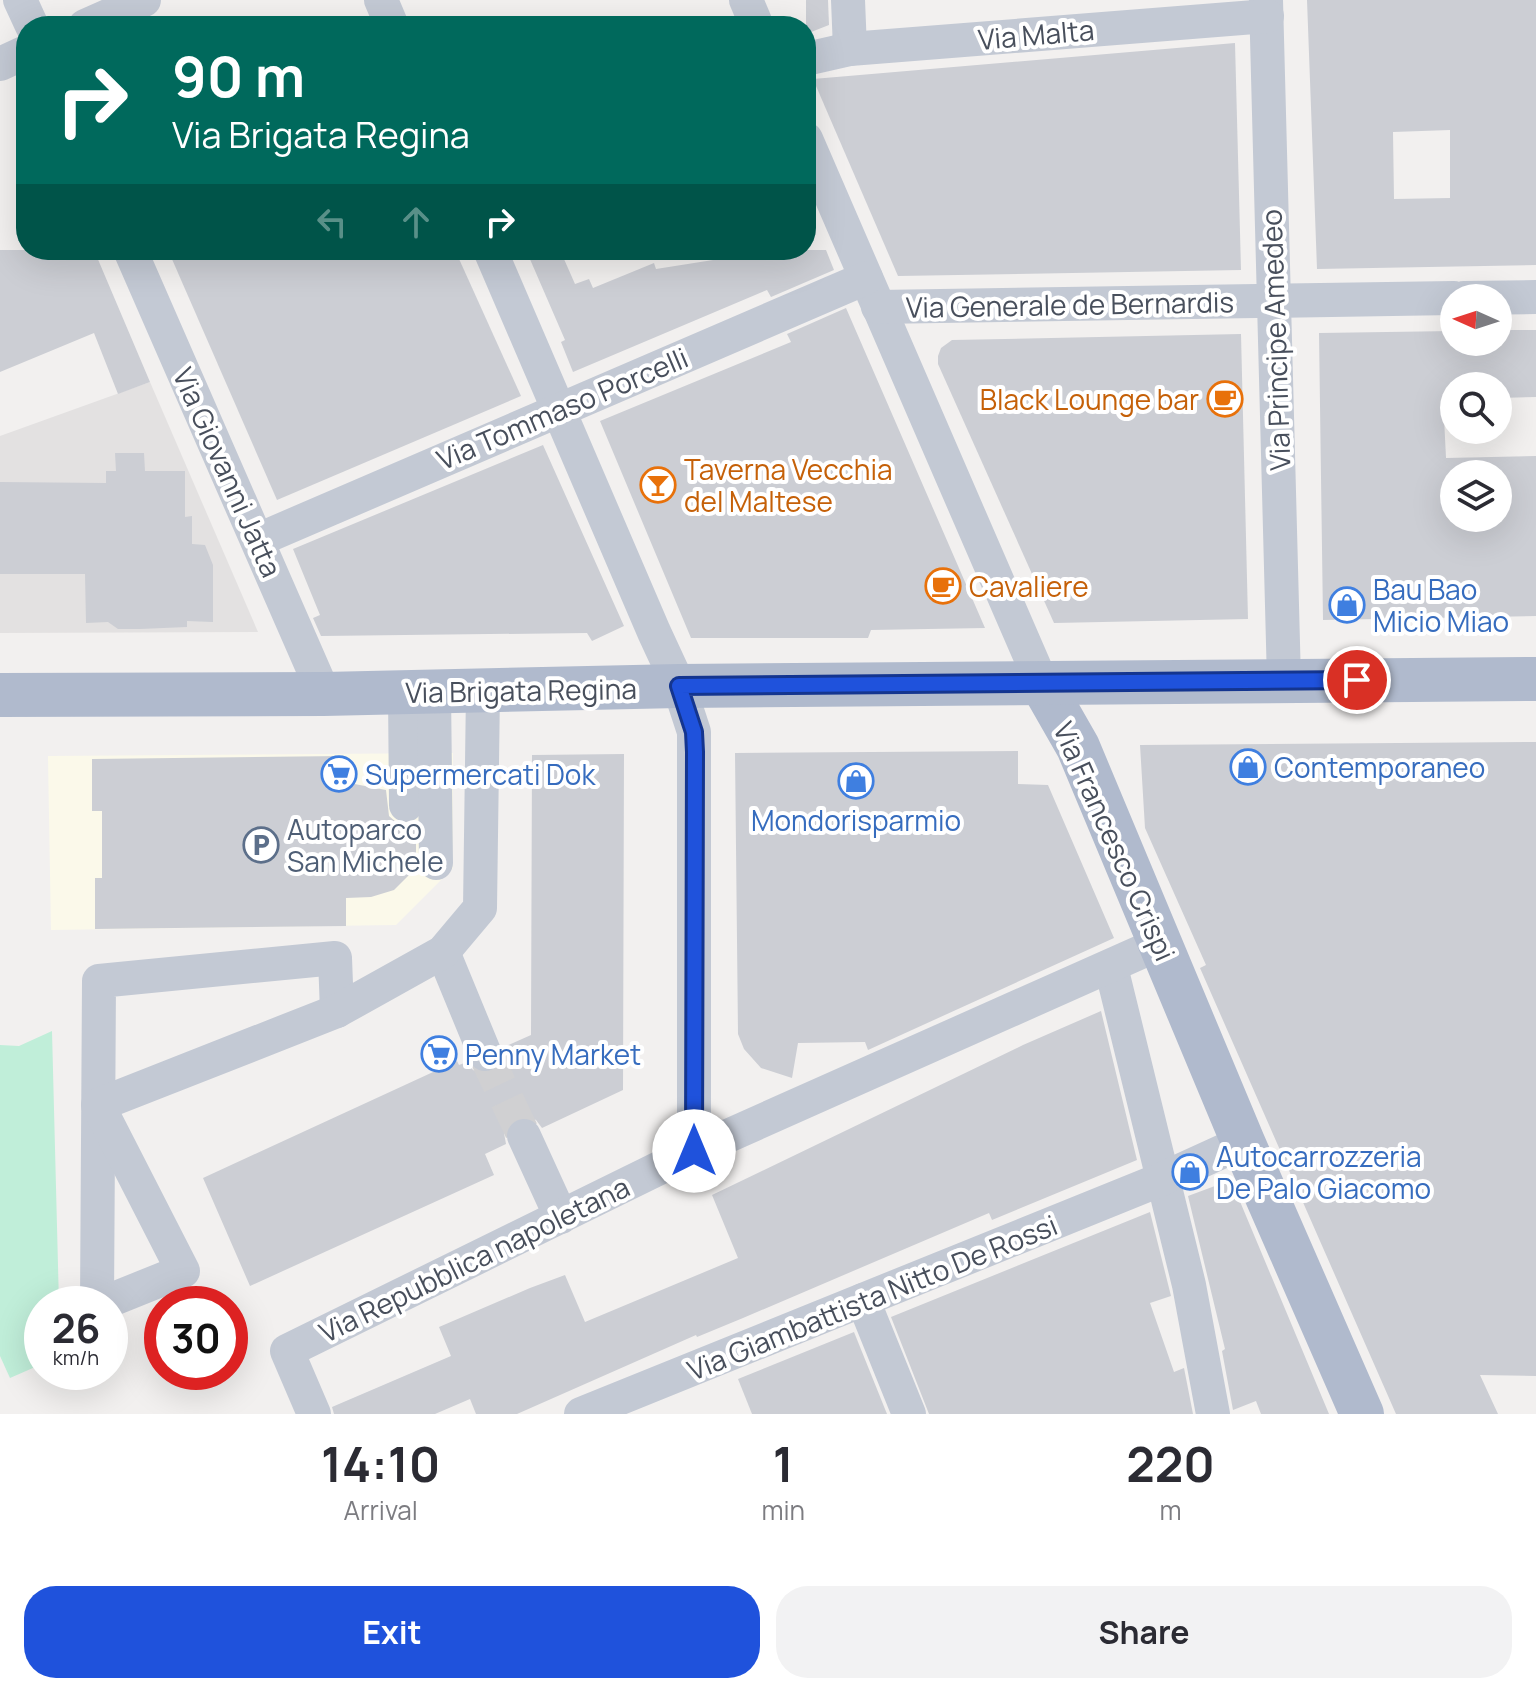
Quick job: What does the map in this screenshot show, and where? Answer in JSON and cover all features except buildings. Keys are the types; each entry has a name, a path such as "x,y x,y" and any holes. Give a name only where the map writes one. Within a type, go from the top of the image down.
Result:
{"main road":[{"name":"Via Brigata Regina","path":"0,695 1536,679"},
{"name":"Via Francesco Crispi","path":"1042,684 1078,747 1243,1142 1362,1414"}],"street":[{"path":"108,16 144,0"},
{"path":"848,0 850,49"},
{"name":"Via Malta","path":"816,57 850,49 1267,8"},
{"name":"Via Principe Amedeo","path":"1267,8 1284,681"},
{"name":"Via Francesco Crispi","path":"816,162 1042,684"},
{"name":"Via Giovanni Jatta","path":"134,260 324,694"},
{"path":"494,260 679,686 694,732 694,1151"},
{"name":"Via Generale de Bernardis","path":"872,292 1274,302 1440,298"},
{"name":"Via Tommaso Porcelli","path":"258,540 558,409 872,292"},
{"path":"1512,297 1536,297"},
{"path":"98,1105 337,1011 443,952 480,908 483,691"},
{"path":"406,805 420,692"},
{"path":"420,692 436,863"},
{"name":"Via Repubblica napoletana","path":"314,1414 287,1351 694,1151 1161,943"},
{"path":"443,952 485,1054"},
{"path":"99,1286 99,981 335,958 337,1011"},
{"path":"1111,967 1189,1285 1213,1414"},
{"path":"98,1105 183,1271 128,1293"},
{"path":"524,1136 561,1217"},
{"name":"Via Giambattista Nitto De Rossi","path":"581,1414 1162,1179 1243,1142"},
{"path":"863,1300 909,1414"}],"shaded area":[{"path":"150,382 258,632 0,633 0,436"},
{"name":"Autoparco San Michele","path":"453,753 453,868 396,925 51,930 48,756"}],"green space":[{"path":"52,1031 59,1286 24,1286 24,1372 10,1378 0,1356 0,1045 19,1046"}],"tunnel":[{"path":"485,1054 524,1136"}],"place":[{"name":"Black Lounge bar","path":"1225,399"},
{"name":"Taverna Vecchia del Maltese","path":"658,485"},
{"name":"Cavaliere","path":"943,586"},
{"name":"Bau Bao Micio Miao","path":"1347,605"},
{"name":"Contemporaneo","path":"1248,767"},
{"name":"Supermercati Dok","path":"339,774"},
{"name":"Mondorisparmio","path":"856,781"},
{"name":"Autoparco San Michele","path":"261,845"},
{"name":"Penny Market","path":"439,1054"},
{"name":"Autocarrozzeria De Palo Giacomo","path":"1190,1172"}],"route":[{"path":"694,1151 695,752 694,732 679,686 1357,680"}]}
